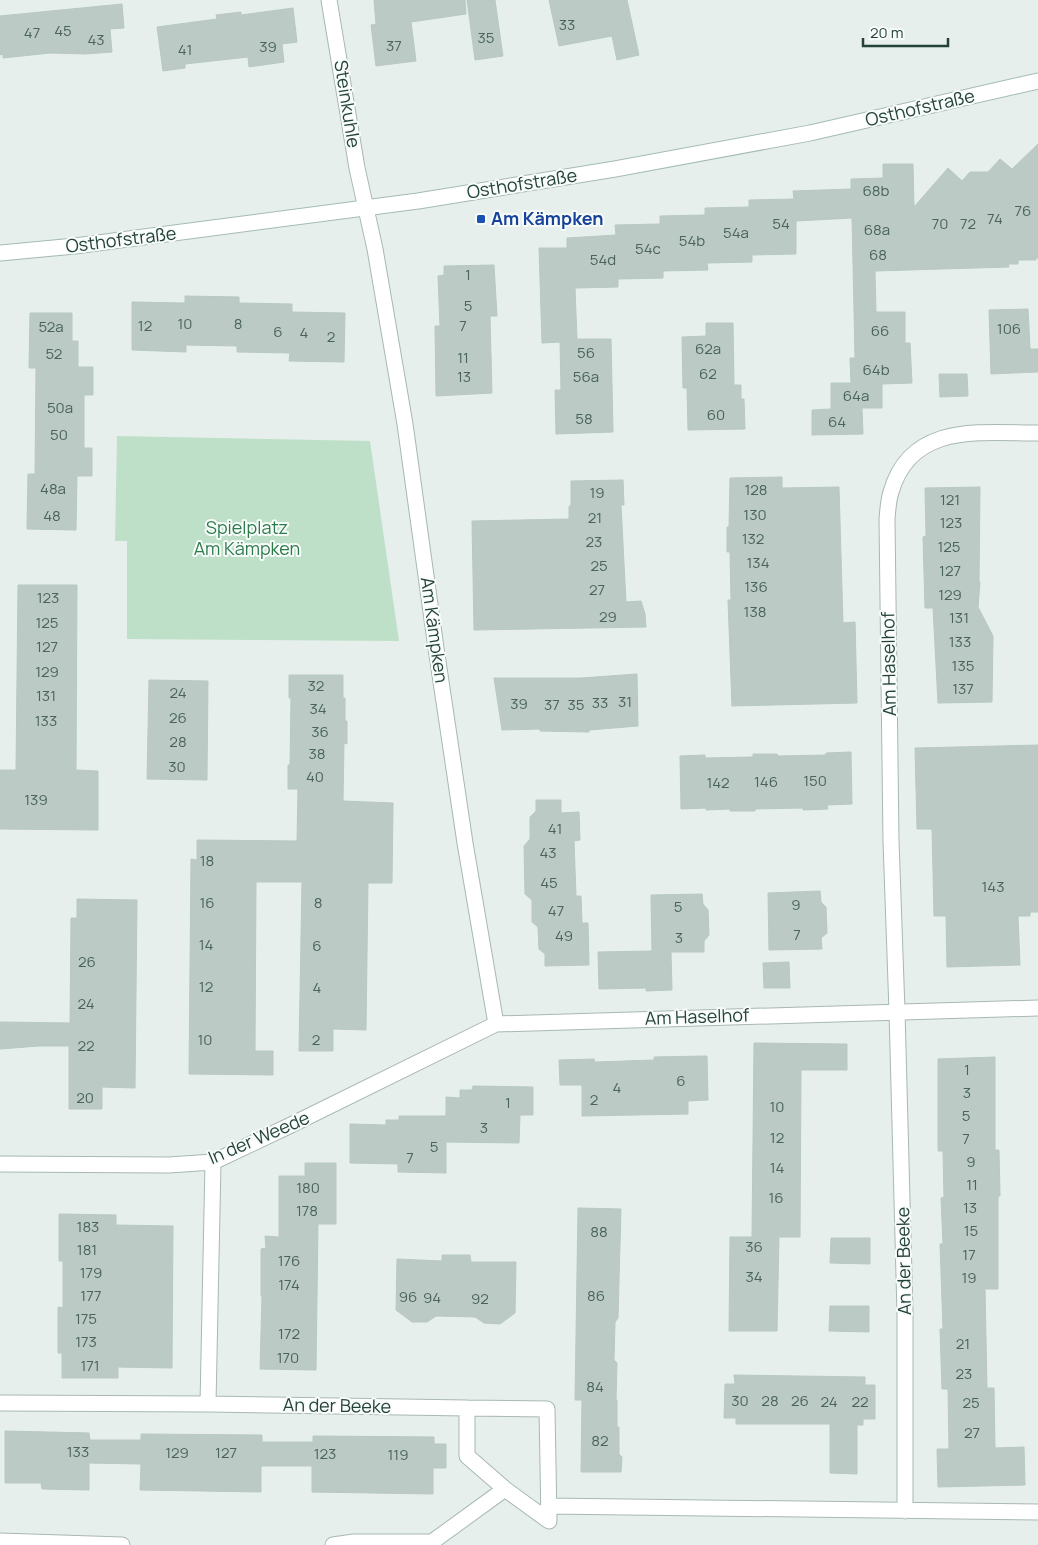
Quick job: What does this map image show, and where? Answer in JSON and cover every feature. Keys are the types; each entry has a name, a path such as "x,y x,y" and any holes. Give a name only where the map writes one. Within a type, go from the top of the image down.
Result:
{"street":[{"name":"Steinkuhle","path":"329,0 357,168 366,208"},
{"name":"Osthofstraße","path":"0,253 75,246 366,208 606,171 801,135 1038,81"},
{"name":"Am Kämpken","path":"366,208 375,248 406,433 465,843 496,1024"},
{"name":"Am Haselhof","path":"897,1011 891,841 886,519 891,492 902,469 915,451 935,440 962,433 1038,432"},
{"name":"Am Haselhof","path":"496,1024 1038,1008"},
{"name":"An der Beeke","path":"897,1011 905,1313 905,1511"},
{"name":"In der Weede","path":"0,1164 169,1165 213,1162 496,1024"},
{"path":"208,1404 213,1162"},
{"name":"An der Beeke","path":"0,1404 208,1404 548,1409 548,1506"},
{"path":"466,1408 467,1456 549,1521 548,1506 1038,1512"},
{"path":"333,1545 354,1542 432,1542 505,1488"},
{"path":"0,1541 122,1545"}],"green space":[{"name":"Spielplatz Am Kämpken","path":"117,436 370,441 399,641 127,639 127,541 115,541"}],"building":[{"path":"374,0 465,0 466,14 411,22 416,61 376,66 371,25 376,24"},
{"path":"467,0 495,0 503,56 475,60"},
{"path":"549,0 627,0 639,55 617,60 612,36 559,46"},
{"path":"122,4 124,28 110,29 112,52 85,54 50,53 3,58 3,54 0,55 0,16"},
{"path":"293,8 297,42 282,44 284,62 249,67 248,57 185,64 185,68 163,71 157,27 217,19 216,15 241,12 241,15"},
{"path":"1038,144 1038,258 1036,260 1018,260 1018,264 1008,264 1009,267 875,271 876,312 905,312 905,343 910,343 912,383 882,384 882,408 862,408 863,434 812,435 812,410 831,409 831,383 851,383 850,358 855,358 852,218 796,221 796,254 752,255 752,262 707,263 708,270 663,271 663,278 618,279 618,287 575,288 577,339 611,339 613,432 556,434 555,390 561,390 560,342 542,343 539,248 567,248 567,238 616,235 615,225 660,224 660,216 705,215 705,208 749,207 749,200 794,199 793,191 851,189 851,179 883,178 883,164 913,164 914,207 948,168 962,181 970,172 988,172 1000,159 1012,169"},
{"path":"494,265 497,316 490,316 492,393 436,396 435,326 440,326 438,276 444,275 444,266"},
{"path":"185,296 239,297 239,303 292,304 292,312 345,313 344,362 289,361 290,353 237,352 237,346 186,345 186,352 132,350 132,302 185,303"},
{"path":"1028,309 1030,349 1038,349 1038,372 991,374 989,310"},
{"path":"30,313 72,313 72,341 78,341 78,367 93,367 93,395 84,395 84,448 92,448 92,476 77,476 76,530 27,529 28,474 35,474 36,368 29,368"},
{"path":"706,323 733,323 734,385 741,385 741,399 744,399 745,429 688,430 687,388 683,388 682,337 706,336"},
{"path":"939,374 967,374 968,396 940,397"},
{"path":"782,477 782,488 839,487 843,623 855,622 857,703 732,706 728,600 731,600 730,552 727,552 730,478"},
{"path":"623,480 624,505 621,505 626,602 641,601 646,627 474,630 472,521 569,519 571,481"},
{"path":"980,487 980,582 978,607 993,636 992,702 938,703 933,608 925,608 923,537 926,536 925,488"},
{"path":"18,585 77,585 76,770 98,771 98,830 0,829 0,770 16,770"},
{"path":"637,674 638,726 589,730 589,732 540,731 540,729 502,730 494,678 581,678"},
{"path":"289,675 343,675 347,744 344,743 343,801 393,803 392,883 368,883 366,1030 333,1029 333,1051 299,1051 302,882 256,882 255,1051 273,1051 273,1075 189,1074 191,859 197,860 197,840 297,841 298,789 288,789 291,698 289,698"},
{"path":"149,680 208,681 207,780 147,779"},
{"path":"1038,745 1038,912 1030,912 1030,916 1018,916 1020,965 947,967 946,916 934,916 932,829 917,829 915,748"},
{"path":"851,752 852,804 827,805 828,809 803,810 803,808 755,809 755,811 706,810 706,808 681,809 680,756 705,755 705,758 753,757 753,754 777,754 778,756 826,755 826,753"},
{"path":"536,800 561,800 561,813 579,812 580,840 574,841 576,896 581,896 582,923 588,923 589,965 545,966 545,954 539,949 538,927 532,922 532,900 525,894 524,846 530,839 530,817 536,811"},
{"path":"820,891 821,902 826,907 827,933 821,938 822,949 769,950 768,893"},
{"path":"702,894 703,904 708,910 709,935 704,941 704,952 671,952 672,990 646,991 646,988 599,989 598,952 652,951 651,895"},
{"path":"77,899 137,900 135,1088 102,1087 102,1109 69,1109 69,1046 0,1049 0,1022 70,1023 71,918 77,918"},
{"path":"789,962 790,988 764,988 763,963"},
{"path":"754,1043 847,1044 847,1070 801,1070 800,1237 779,1237 777,1331 729,1331 730,1237 752,1237"},
{"path":"707,1056 708,1100 688,1101 688,1114 582,1116 582,1085 560,1085 559,1060 594,1059 595,1062 654,1060 654,1057"},
{"path":"995,1057 995,1150 999,1150 1000,1196 998,1196 998,1289 985,1289 987,1388 994,1388 995,1448 1024,1447 1025,1485 938,1487 937,1449 949,1449 948,1389 942,1389 940,1329 943,1329 940,1244 943,1244 941,1198 944,1197 943,1151 938,1151 938,1059"},
{"path":"473,1086 533,1087 533,1115 520,1115 519,1143 446,1142 446,1173 398,1172 398,1164 350,1163 350,1124 386,1125 386,1120 399,1120 399,1116 446,1116 446,1097 460,1098 460,1090 472,1090"},
{"path":"305,1163 336,1163 336,1224 318,1224 316,1370 260,1369 261,1249 266,1248 265,1236 279,1237 279,1176 305,1176"},
{"path":"578,1208 621,1209 618,1318 615,1322 614,1360 617,1363 616,1400 619,1454 622,1457 621,1472 581,1472 582,1400 575,1400"},
{"path":"59,1214 116,1215 116,1225 173,1226 172,1368 118,1367 118,1378 62,1378 62,1353 58,1353 58,1307 63,1308 63,1261 59,1261"},
{"path":"831,1238 870,1238 870,1264 830,1263"},
{"path":"442,1255 470,1255 471,1262 516,1262 515,1313 500,1324 484,1323 475,1317 436,1316 427,1322 412,1322 396,1310 397,1259 442,1261"},
{"path":"830,1306 869,1306 869,1332 829,1331"},
{"path":"734,1375 865,1377 865,1385 875,1385 875,1419 863,1419 863,1425 857,1425 857,1474 830,1473 830,1424 736,1424 736,1418 724,1418 725,1384 735,1384"},
{"path":"5,1431 89,1433 90,1440 141,1440 141,1434 262,1435 262,1442 313,1442 313,1436 434,1437 434,1444 446,1444 446,1468 433,1468 433,1494 312,1492 312,1466 261,1466 261,1492 140,1490 141,1464 89,1463 89,1490 42,1489 41,1483 5,1483"}],"place":[{"name":"Am Kämpken","path":"481,219"}]}
